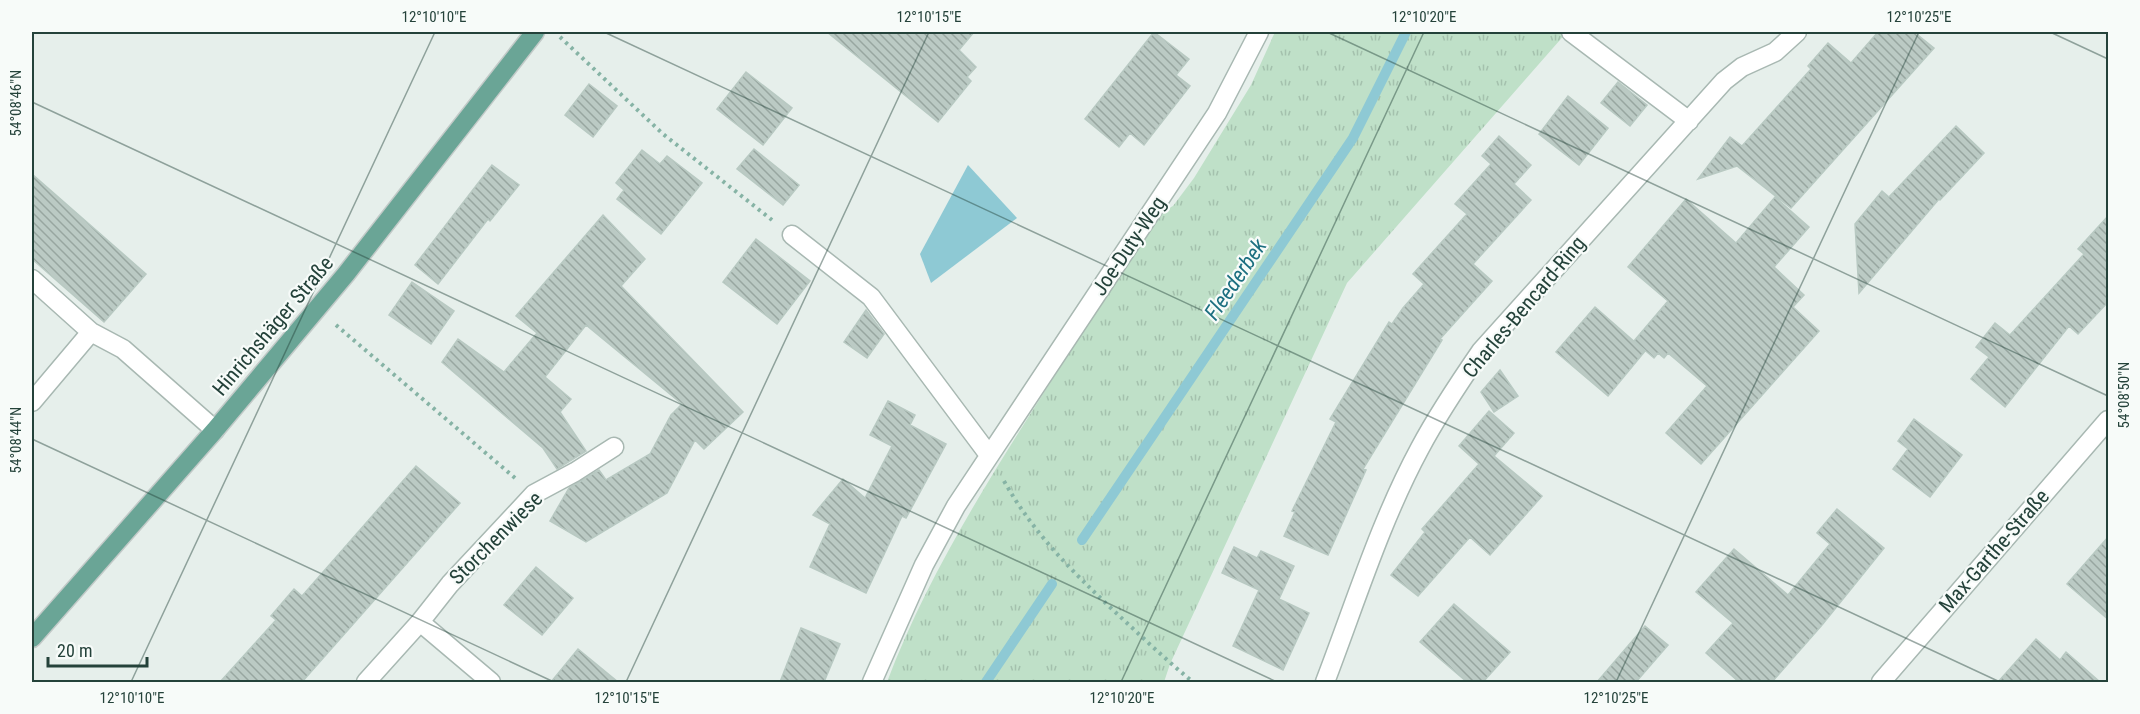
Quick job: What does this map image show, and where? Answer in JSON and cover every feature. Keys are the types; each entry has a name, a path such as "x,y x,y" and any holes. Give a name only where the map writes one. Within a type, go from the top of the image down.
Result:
{"main road":[{"name":"Hinrichshäger Straße","path":"32,638 215,430 317,309 535,32"}],"street":[{"name":"Joe-Duty-Weg","path":"872,682 924,565 956,506 1217,113 1259,32"},
{"path":"1571,32 1689,122"},
{"name":"Charles-Bencard-Ring","path":"1325,682 1395,500 1420,448 1447,400 1481,351 1724,81 1742,67 1775,52 1797,32"},
{"path":"792,235 871,297 989,455"},
{"path":"32,279 91,332 123,349 215,430"},
{"path":"32,402 91,332"},
{"name":"Max-Garthe-Straße","path":"1881,682 2109,420"},
{"name":"Storchenwiese","path":"366,682 420,622 450,584 534,494 614,447"},
{"path":"420,622 491,682"}],"path":[{"path":"554,32 663,134 792,235"},
{"path":"317,309 534,494"},
{"path":"989,455 1019,508 1060,559 1170,664 1193,682"}],"green space":[{"path":"1275,32 1567,32 1347,283 1170,664 1164,682 887,682 902,644 938,570 978,499 1132,256 1163,211 1173,206 1194,178 1251,85"}],"water":[{"path":"968,165 1017,218 931,283 920,254"}],"building":[{"path":"827,32 974,32 959,50 976,67 967,77 971,81 938,122"},
{"path":"1154,32 1189,59 1176,75 1190,86 1144,145 1130,133 1119,147 1085,119"},
{"path":"1878,32 1914,32 1934,48 1791,208 1737,166 1698,179 1730,137 1742,146 1811,69 1808,66 1828,43 1851,63"},
{"path":"746,72 792,108 763,145 717,109"},
{"path":"1618,82 1647,105 1630,126 1601,103"},
{"path":"589,84 617,106 593,137 565,115"},
{"path":"1568,96 1608,128 1579,165 1539,134"},
{"path":"1956,126 1984,153 1939,199 1859,293 1855,224 1882,191 1889,197"},
{"path":"1499,136 1531,165 1514,184 1531,200 1473,264 1492,281 1440,339 1442,340 1363,469 1366,470 1328,555 1284,536 1295,512 1292,511 1336,422 1330,419 1389,322 1392,324 1424,284 1413,274 1467,214 1455,204 1491,164 1482,156"},
{"path":"754,149 799,185 783,205 737,169"},
{"path":"642,150 660,164 667,156 702,183 661,234 617,199 624,190 616,183"},
{"path":"492,165 519,185 490,221 488,219 438,284 415,265"},
{"path":"32,174 146,274 104,322 32,259"},
{"path":"1775,197 1809,227 1774,267 1804,295 1793,307 1819,331 1701,464 1666,433 1707,386 1668,353 1664,358 1658,353 1654,358 1634,341 1668,301 1628,267 1686,199 1736,243"},
{"path":"603,215 645,259 621,286 743,412 704,449 695,440 667,493 586,542 550,521 569,488 599,470 606,480 650,454 671,415 682,404 586,325 545,377 571,399 560,412 586,451 557,469 543,448 442,362 458,339 504,372 537,333 516,316"},
{"path":"2109,215 2109,301 2078,334 2069,326 2005,407 1971,379 1989,357 1976,347 1995,323 2010,335 2084,254 2078,249"},
{"path":"756,239 810,281 777,324 723,282"},
{"path":"412,282 454,311 431,344 389,315"},
{"path":"1595,307 1645,351 1608,396 1556,352"},
{"path":"866,310 884,334 867,358 844,342"},
{"path":"1500,370 1518,396 1494,412 1481,392"},
{"path":"888,401 915,415 910,425 946,444 906,518 902,516 866,593 810,567 830,524 813,515 843,479 865,498 892,446 870,435"},
{"path":"1489,411 1514,433 1494,456 1542,496 1490,555 1470,537 1418,596 1391,575 1425,532 1422,529 1479,464 1459,446"},
{"path":"1914,419 1962,455 1930,497 1893,469 1908,449 1898,441"},
{"path":"416,466 460,503 302,682 220,682 276,620 271,616 294,589 302,596"},
{"path":"1837,509 1884,548 1822,625 1772,682 1739,682 1706,653 1733,623 1696,592 1734,549 1788,595 1830,544 1817,533"},
{"path":"2109,536 2109,620 2067,584"},
{"path":"1234,547 1257,558 1261,551 1294,566 1279,599 1309,613 1283,670 1233,646 1259,590 1222,573"},
{"path":"536,567 573,598 542,635 504,605"},
{"path":"1454,604 1510,652 1483,682 1467,682 1420,642"},
{"path":"1645,626 1668,645 1636,682 1597,682"},
{"path":"801,628 840,644 824,682 780,682"},
{"path":"2036,639 2060,660 2066,652 2100,682 1998,682"},
{"path":"578,649 618,682 551,682"}],"waterway":[{"name":"Fleederbek","path":"1082,540 1353,138 1406,32"},
{"name":"Fleederbek","path":"986,682 1052,584"}]}
